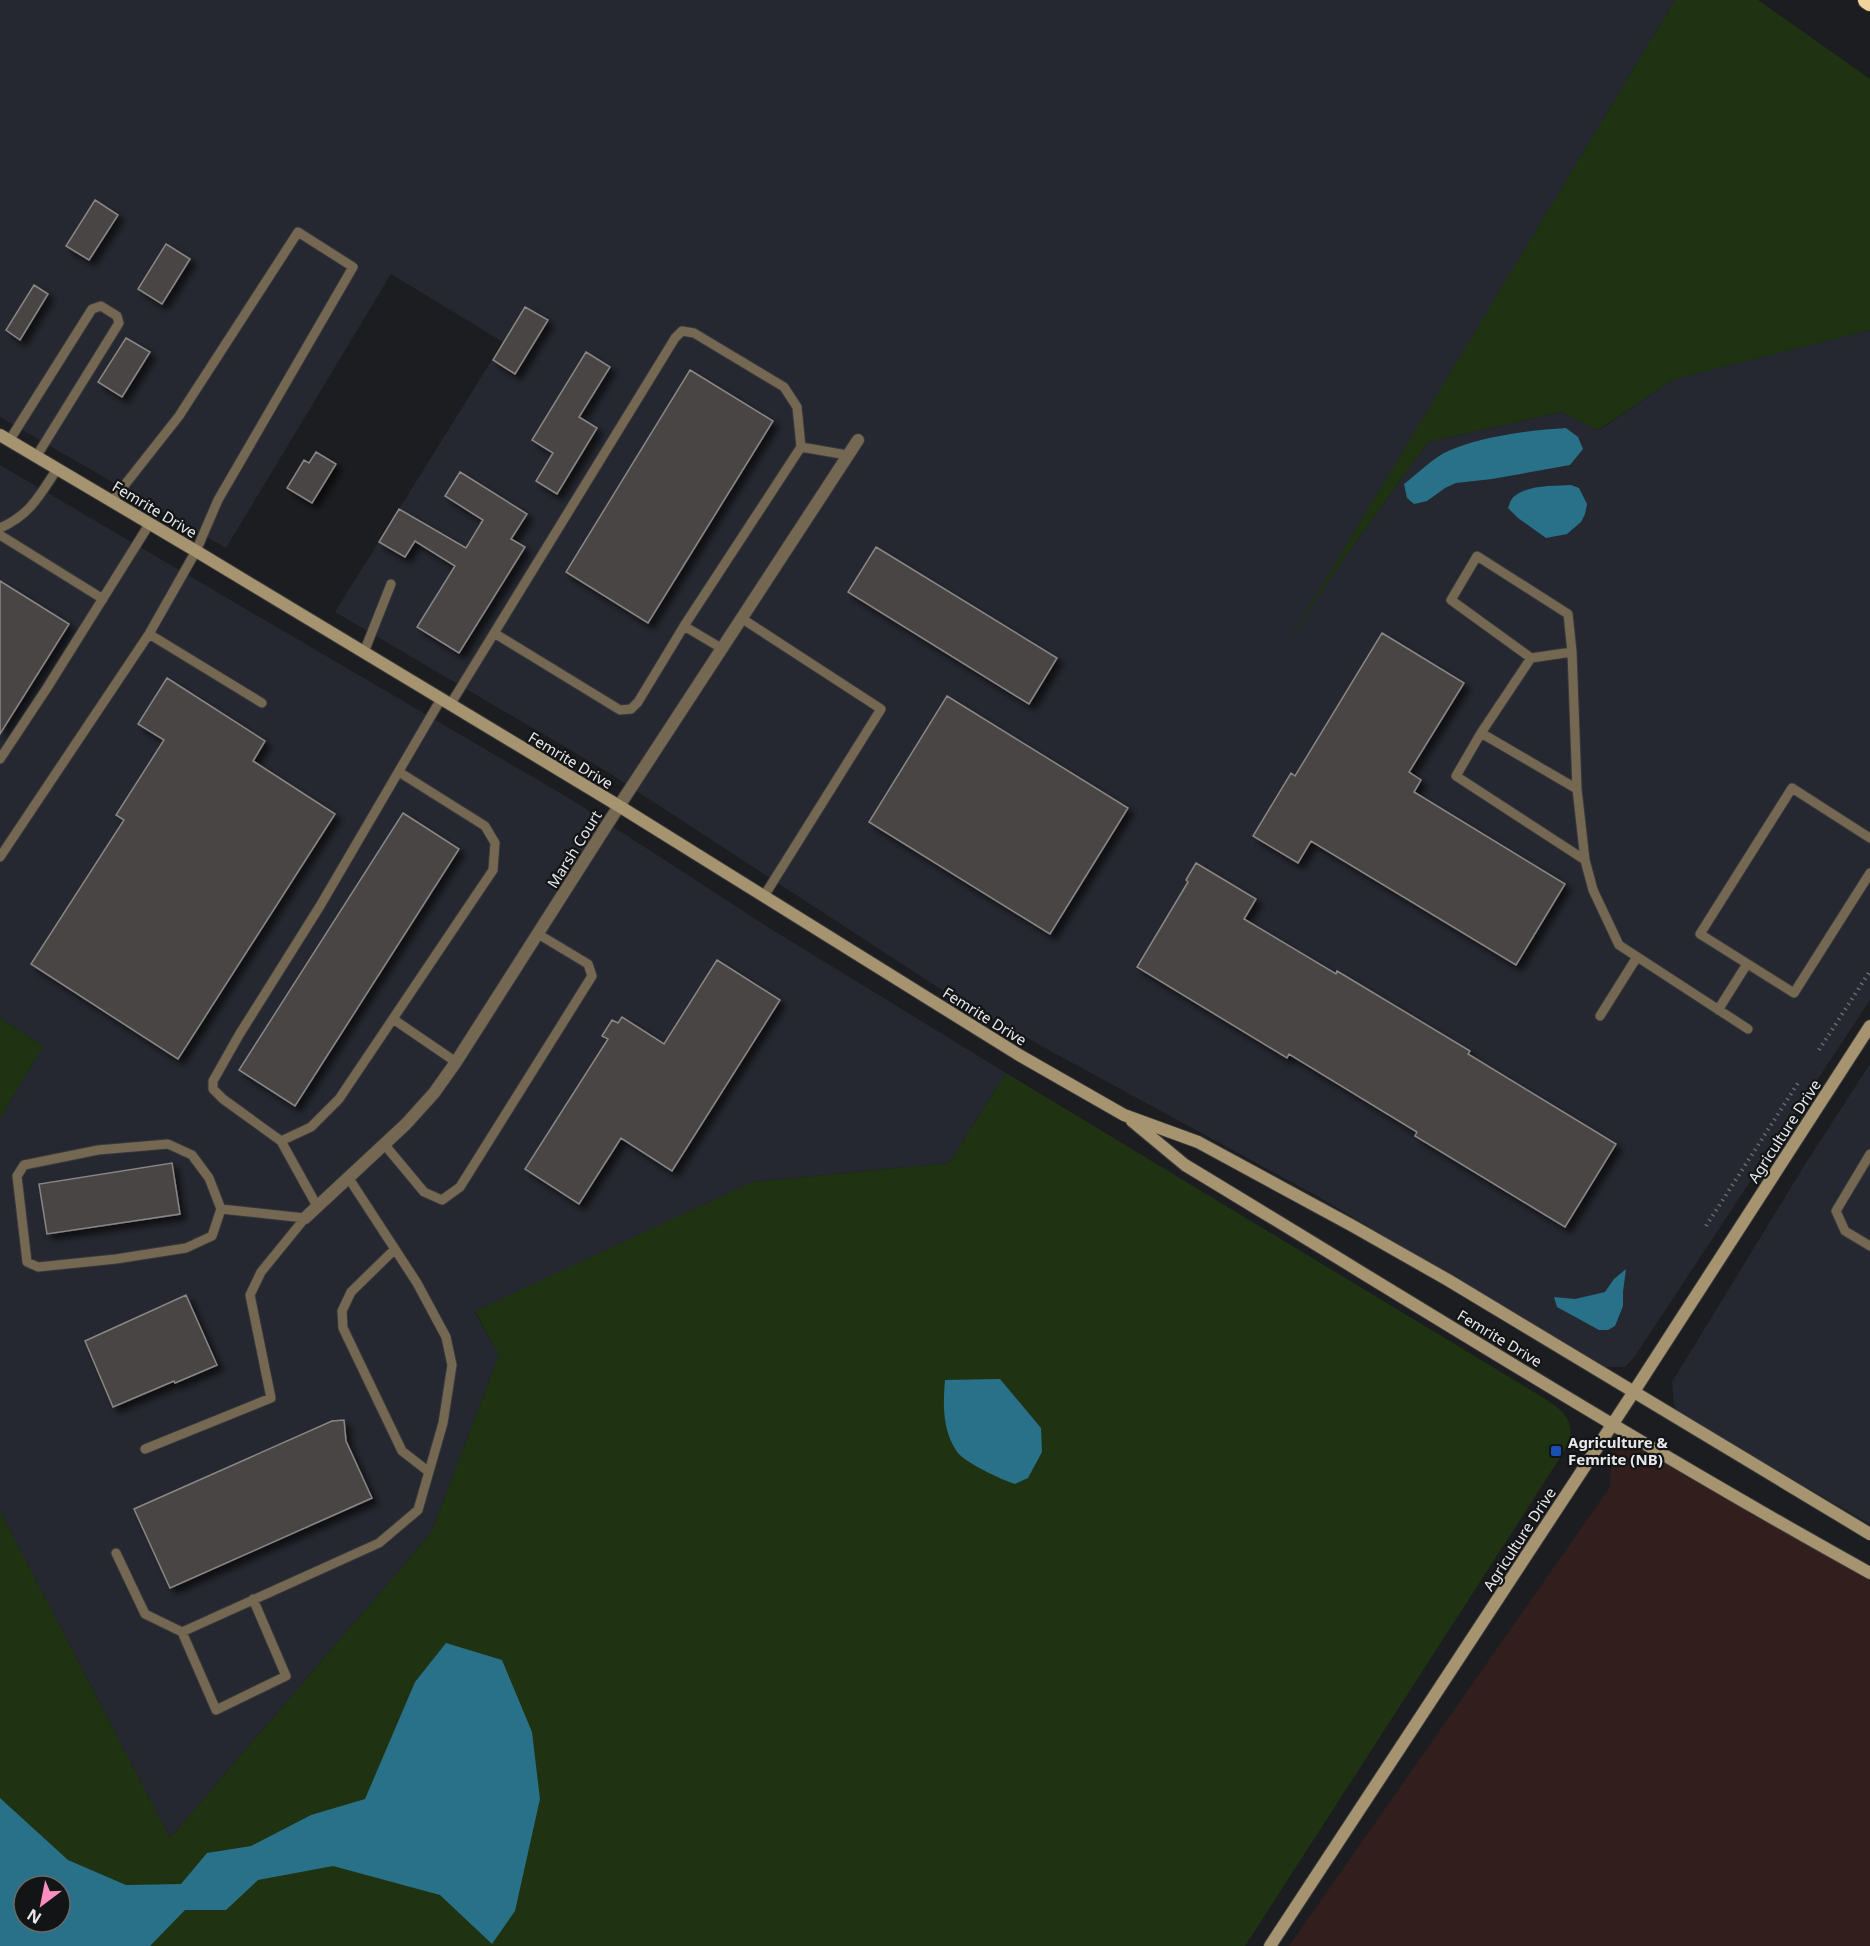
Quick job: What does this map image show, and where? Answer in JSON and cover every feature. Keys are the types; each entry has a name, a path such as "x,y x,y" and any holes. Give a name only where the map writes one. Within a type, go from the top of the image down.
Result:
{"street":[{"name":"Femrite Drive","path":"5,438 619,806 1019,1055 1124,1115 1185,1165 1612,1424 1870,1573"},
{"name":"Marsh Court","path":"305,1218 406,1124 434,1093 858,440"},
{"name":"Agriculture Drive","path":"1270,1946 1633,1393 1870,1026"},
{"name":"Femrite Drive","path":"1124,1115 1198,1142 1268,1178 1448,1280 1870,1534"}],"lane":[{"path":"0,857 149,634 196,551 218,500 353,267 298,232 178,416 112,501"},
{"path":"5,438 86,317 92,309 101,306 117,316 118,323 36,457"},
{"path":"317,1206 280,1141 223,1099 213,1089 213,1081 399,772 494,633 675,338 682,331 694,333 784,387 797,407 801,447 684,626 638,702 631,709 620,710 494,633"},
{"path":"801,447 847,455"},
{"path":"0,528 15,521 32,508 57,469"},
{"path":"0,759 150,524"},
{"path":"0,535 103,599"},
{"path":"1572,652 1531,658 1450,600 1477,556 1568,614 1572,652 1577,789 1585,860 1593,890 1619,945 1748,1029"},
{"path":"364,652 391,584"},
{"path":"741,618 881,709 764,897"},
{"path":"684,626 721,648"},
{"path":"149,634 262,704"},
{"path":"1531,658 1481,733 1456,776 1585,860"},
{"path":"1481,733 1577,789"},
{"path":"280,1141 311,1127 339,1099 493,870 495,843 485,826 399,772"},
{"path":"1870,838 1792,789 1700,934 1794,993 1870,873"},
{"path":"384,1144 424,1192 442,1200 460,1187 592,976 588,964 538,934"},
{"path":"1600,1016 1637,957"},
{"path":"1718,1010 1747,964"},
{"path":"393,1018 456,1062"},
{"path":"168,1144 192,1155 209,1178 221,1209 212,1236 186,1248 38,1267 27,1262 17,1176 24,1165 98,1150 168,1144"},
{"path":"1870,1154 1836,1211 1845,1231 1870,1246"},
{"path":"182,1632 379,1543 418,1510 443,1423 452,1365 446,1337 417,1283 348,1177"},
{"path":"221,1209 305,1218"},
{"path":"146,1449 271,1398 250,1295 261,1272 305,1218"},
{"path":"395,1250 351,1292 342,1311 343,1328 402,1451 429,1472"},
{"path":"117,1553 145,1614 182,1632 216,1710 286,1676 253,1599"}],"path":[{"path":"1819,1050 1870,971"},
{"path":"1706,1226 1800,1080"}],"shaded area":[{"path":"0,0 1675,0 1297,628 1428,442 1561,412 1599,430 1674,379 1870,330 1870,1000 1635,1356 1625,1367 1606,1367 1317,1196 939,988 606,771 335,612 503,342 391,274 226,548 0,417"},
{"path":"0,465 572,800 771,929 1006,1073 949,1163 752,1182 475,1312 499,1355 431,1533 170,1838 0,1511 0,1119 43,1046 0,1018"},
{"path":"1870,1064 1870,1524 1686,1418 1678,1412 1674,1405 1672,1382 1804,1166"},
{"path":"1613,1424 1870,1573 1870,1946 1289,1946 1610,1487"}],"green space":[{"path":"1675,0 1758,0 1870,79 1870,330 1674,379 1598,430 1561,412 1428,442 1338,567 1285,647"},
{"path":"0,1018 43,1046 0,1119"},
{"path":"1006,1073 1544,1398 1566,1416 1570,1425 1570,1434 1568,1443 1557,1463 1245,1946 0,1946 0,1511 170,1838 431,1533 499,1355 475,1311 752,1182 949,1163"}],"water":[{"path":"1566,428 1578,437 1583,449 1570,465 1456,483 1427,501 1414,504 1407,498 1404,484 1444,453 1457,447 1536,430"},
{"path":"1571,485 1579,488 1587,504 1581,522 1567,534 1546,538 1508,508 1514,496 1528,489"},
{"path":"1626,1269 1623,1306 1615,1326 1608,1330 1599,1330 1557,1307 1554,1297 1575,1299 1605,1292 1614,1279"},
{"path":"1000,1379 1041,1428 1042,1452 1028,1478 1015,1484 968,1462 958,1453 946,1427 945,1380"},
{"path":"446,1643 502,1660 532,1732 540,1799 515,1911 492,1944 440,1895 333,1866 258,1880 226,1910 185,1910 150,1946 0,1946 0,1798 68,1860 126,1885 181,1884 207,1853 251,1846 311,1815 365,1799 415,1682"}],"building":[{"path":"95,200 118,215 89,260 66,246"},
{"path":"166,244 190,259 162,304 138,289"},
{"path":"34,285 48,294 20,340 6,330"},
{"path":"525,307 548,320 515,374 493,360"},
{"path":"126,338 150,352 122,397 98,382"},
{"path":"586,352 610,367 579,417 597,428 557,494 536,481 553,453 532,440"},
{"path":"690,370 773,421 648,623 566,572"},
{"path":"316,452 336,464 312,503 287,488 304,460 309,463"},
{"path":"460,472 527,514 511,539 525,547 459,653 417,627 455,566 415,541 405,557 379,542 399,509 466,548 483,520 445,496"},
{"path":"876,547 1057,658 1029,704 848,592"},
{"path":"0,581 69,624 0,734"},
{"path":"1382,633 1464,683 1409,772 1421,780 1414,792 1565,884 1516,965 1311,841 1298,863 1253,836 1291,773 1295,776"},
{"path":"167,678 265,741 253,761 335,814 178,1059 31,964 124,820 116,815 164,740 138,724"},
{"path":"947,696 1128,808 1050,934 869,822"},
{"path":"403,813 459,849 295,1106 239,1070"},
{"path":"1196,863 1256,899 1244,919 1336,974 1337,971 1470,1051 1468,1054 1616,1144 1565,1227 1415,1136 1417,1132 1289,1054 1287,1058 1137,967 1188,882 1186,880"},
{"path":"717,960 780,1000 672,1171 621,1138 579,1204 525,1169 608,1039 602,1036 612,1020 618,1023 622,1017 664,1044"},
{"path":"172,1163 180,1214 47,1234 39,1184"},
{"path":"186,1295 217,1365 113,1407 85,1341"},
{"path":"344,1420 346,1441 372,1498 170,1588 134,1509 332,1421"}],"place":[{"name":"Agriculture & Femrite (NB)","path":"1556,1451"}]}
